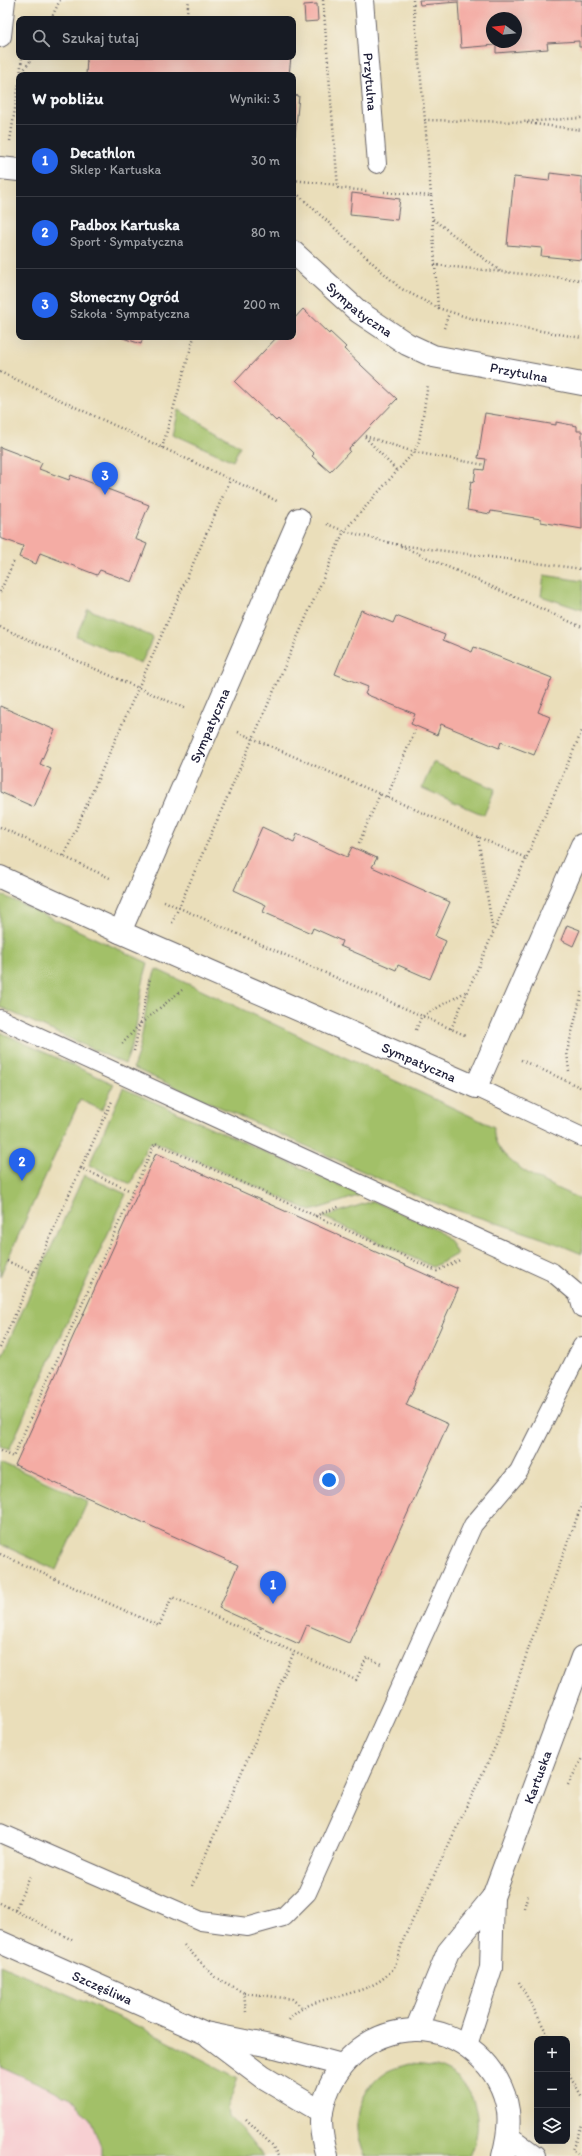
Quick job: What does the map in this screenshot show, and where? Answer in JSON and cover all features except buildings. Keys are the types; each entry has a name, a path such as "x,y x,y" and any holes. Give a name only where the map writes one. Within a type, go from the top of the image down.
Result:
{"street":[{"path":"0,36 4,0"},
{"path":"0,168 16,170"},
{"name":"Sympatyczna","path":"296,255 359,312 386,332 433,356"},
{"name":"Przytulna","path":"433,356 582,384"},
{"name":"Sympatyczna","path":"120,932 299,519"},
{"path":"476,1087 582,845"},
{"name":"Sympatyczna","path":"0,877 120,932 476,1087"},
{"name":"Kartuska","path":"466,2045 491,1968 493,1897 582,1656"},
{"name":"Kartuska","path":"416,2030 448,1952 493,1897"},
{"name":"Szczęśliwa","path":"0,1942 205,2033 275,2047 342,2065"},
{"path":"327,2156 322,2136 322,2112 329,2087 342,2065 357,2050 375,2039 395,2032 416,2030 442,2034 466,2045 487,2063 501,2085 508,2111 506,2147 534,2156"},
{"name":"Szczęśliwa","path":"205,2033 263,2077 322,2112"}],"lane":[{"name":"Przytulna","path":"364,0 377,164"},
{"path":"0,1019 552,1272 578,1294 582,1308"},
{"path":"476,1087 582,1137"},
{"path":"0,1833 201,1921 247,1927 283,1917 307,1893 473,1525 519,1471 582,1346"}],"path":[{"path":"52,16 60,0"},
{"path":"186,16 189,0"},
{"path":"323,0 338,188 369,191"},
{"path":"413,0 425,120 438,308"},
{"path":"20,72 22,60"},
{"path":"22,72 31,60"},
{"path":"9,147 16,102"},
{"path":"425,120 521,122 582,118"},
{"path":"521,122 582,130"},
{"path":"296,180 338,185"},
{"path":"377,192 431,196"},
{"path":"296,193 400,288 438,308 473,319 582,338"},
{"path":"432,219 500,272"},
{"path":"435,265 582,280"},
{"path":"162,448 193,340"},
{"path":"0,372 280,503"},
{"path":"134,1054 150,975 344,532 414,452 419,441 425,401"},
{"path":"397,471 364,436 414,452 485,465"},
{"path":"64,856 230,480"},
{"path":"323,522 344,532 399,545 582,569"},
{"path":"399,545 582,627"},
{"path":"0,592 14,561"},
{"path":"0,627 526,858"},
{"path":"387,797 415,730"},
{"path":"451,1029 582,731"},
{"path":"359,843 380,794"},
{"path":"0,827 138,891 179,907 582,1088"},
{"path":"478,837 493,933"},
{"path":"98,1064 126,1040 140,1024 184,989 221,976"},
{"path":"404,1056 422,1016 468,990"},
{"path":"569,1071 567,1052 582,992"},
{"path":"0,1348 107,1111"},
{"path":"0,1451 13,1457 155,1143 437,1271 461,1260"},
{"path":"81,1168 133,1192"},
{"path":"315,1216 343,1206"},
{"path":"7,1261 34,1273"},
{"path":"288,2021 303,2008 350,1995 376,1983 393,1969 404,1938 497,1743 529,1647 582,1504"},
{"path":"0,1554 159,1626 172,1598 356,1680 367,1657 405,1674"},
{"path":"257,1636 261,1627"},
{"path":"294,1652 172,1933 215,1977 244,1993 292,2000 303,2008"},
{"path":"0,1903 15,1910 32,1873"},
{"path":"517,1978 548,2036"},
{"path":"244,1993 247,2014"},
{"path":"568,2072 582,2097"},
{"path":"246,2119 272,2145 278,2156"},
{"path":"581,2156 572,2150 582,2125"}],"shaded area":[{"path":"0,2039 231,2156 0,2156"}],"green space":[{"path":"179,410 240,446 233,461 173,434"},
{"path":"544,575 582,581 582,610 541,596"},
{"path":"88,609 153,637 141,664 76,636"},
{"path":"433,762 495,789 484,815 422,788"},
{"path":"0,894 148,963 144,976 136,1027 130,1052 125,1064 0,1007"},
{"path":"156,969 494,1127 495,1140 502,1152 513,1162 541,1181 582,1200 582,1254 543,1238 422,1198 133,1068 140,1044 149,993"},
{"path":"0,1032 114,1084 102,1110 80,1100 0,1276"},
{"path":"123,1088 361,1195 311,1211 155,1142 150,1143 146,1148 131,1184 89,1165"},
{"path":"84,1175 126,1194 9,1450 0,1446 0,1360"},
{"path":"373,1201 438,1230 450,1241 457,1254 433,1267 323,1217"},
{"path":"0,1461 88,1501 56,1570 0,1544"},
{"path":"0,1964 142,2028 238,2078 228,2106 229,2117 244,2132 263,2156 101,2156 101,2147 90,2119 71,2098 0,2066"},
{"path":"409,2064 429,2066 448,2072 458,2079 466,2088 472,2098 476,2110 477,2121 477,2133 470,2156 365,2156 358,2132 358,2120 363,2098 369,2088 388,2071"}],"place":[{"name":"Słoneczny Ogród","path":"105,495"},
{"name":"Padbox Kartuska","path":"22,1181"},
{"name":"Decathlon","path":"273,1604"}]}
